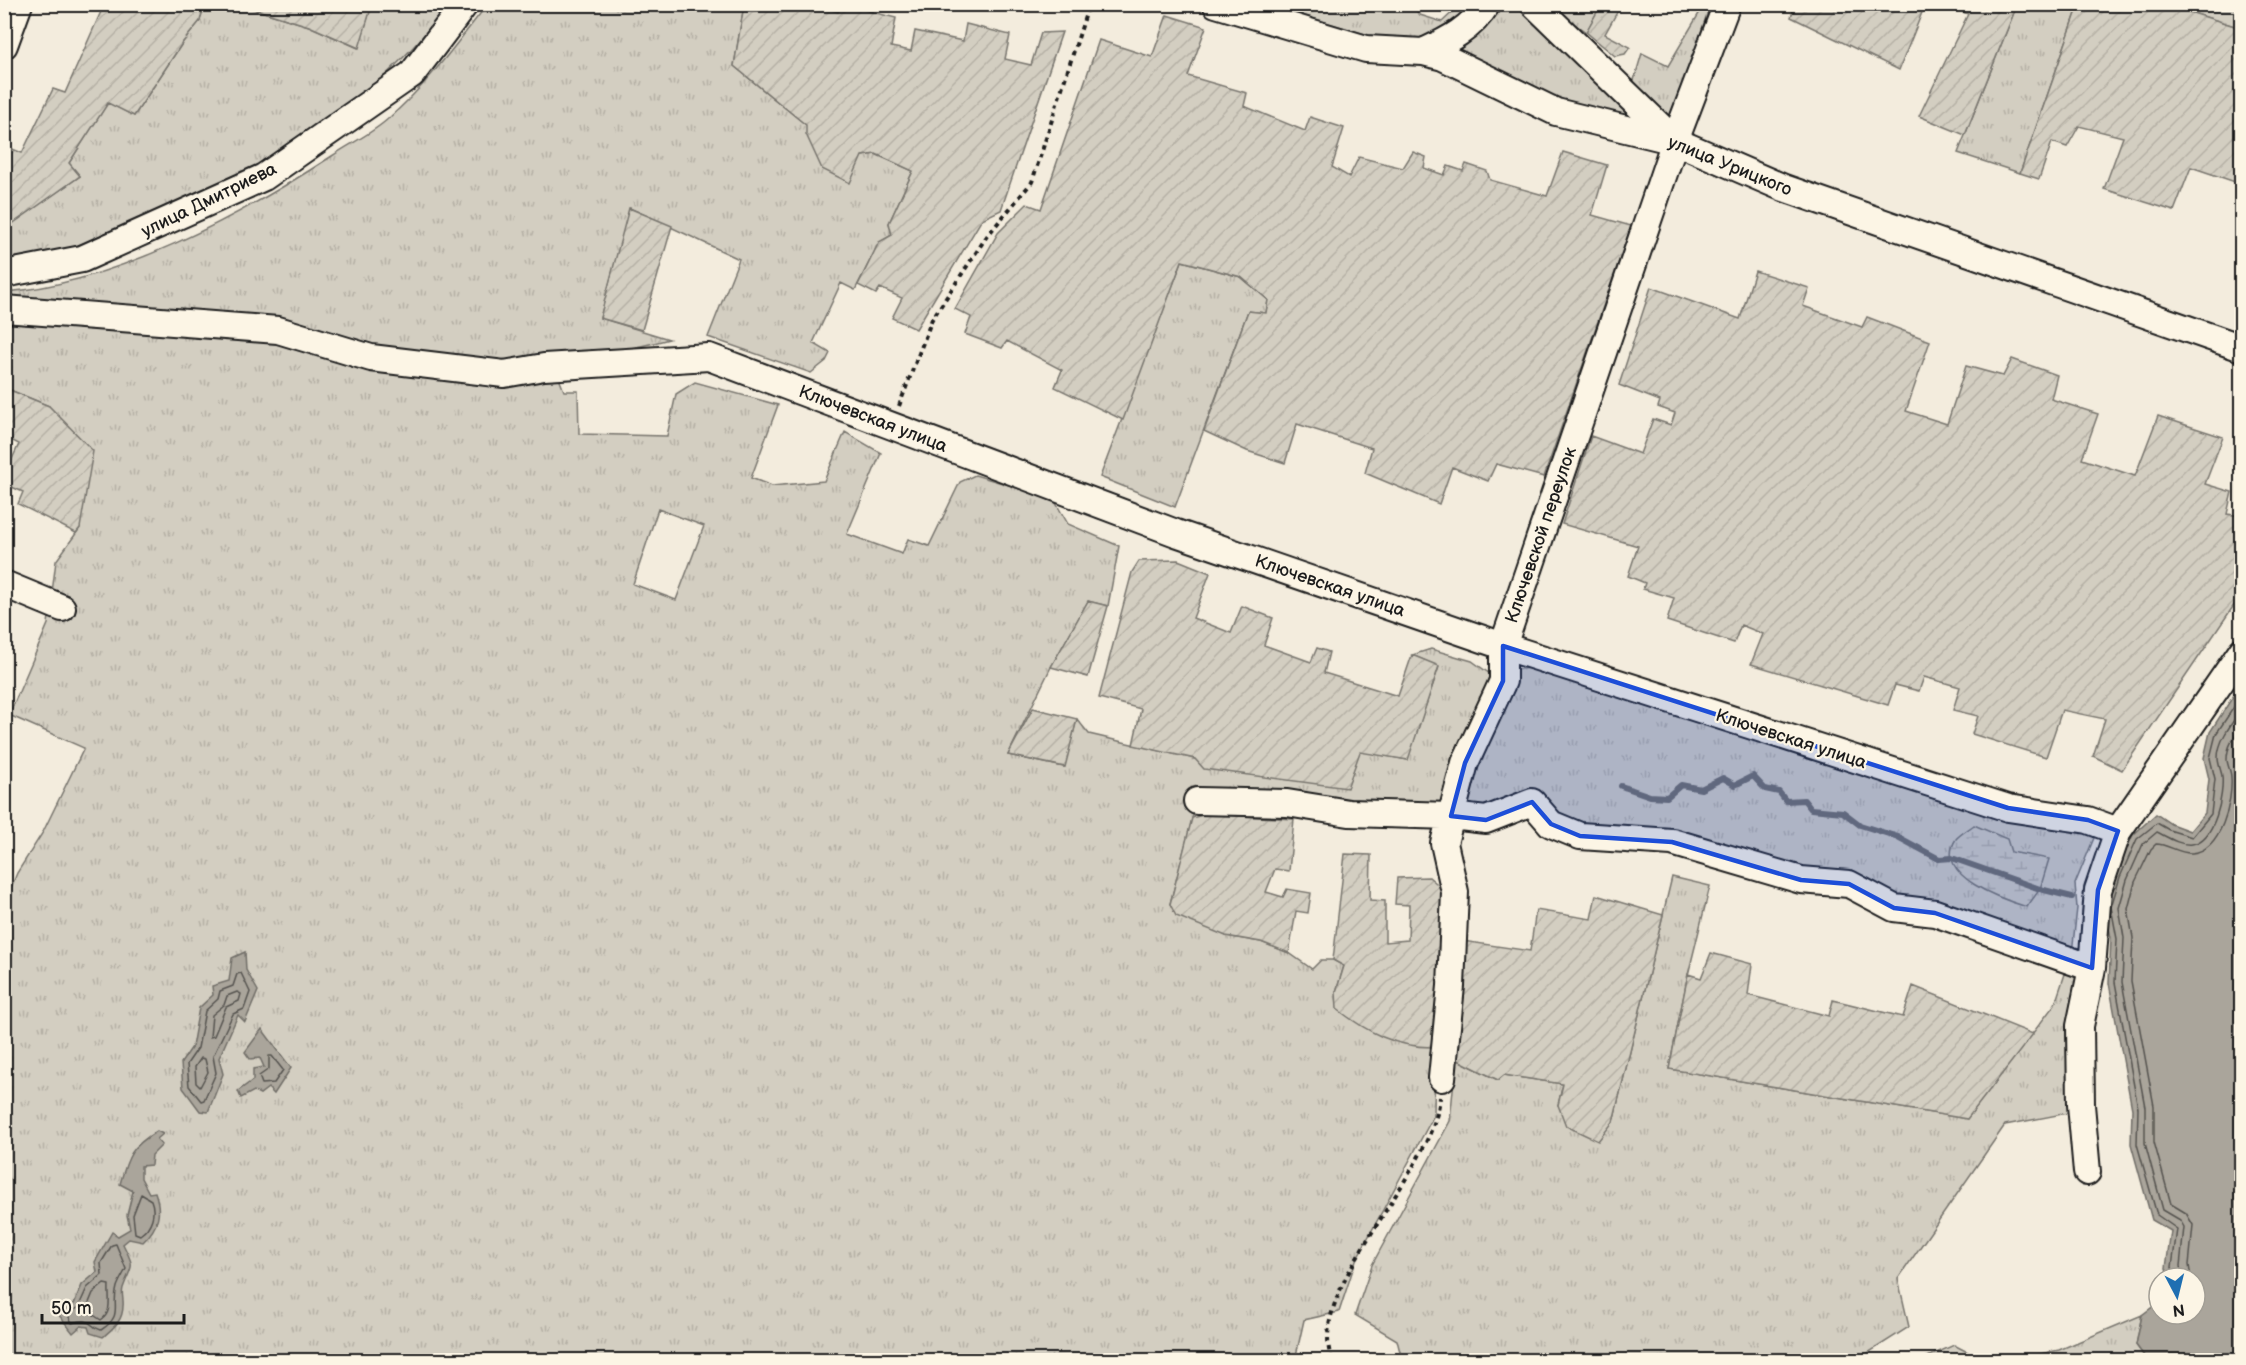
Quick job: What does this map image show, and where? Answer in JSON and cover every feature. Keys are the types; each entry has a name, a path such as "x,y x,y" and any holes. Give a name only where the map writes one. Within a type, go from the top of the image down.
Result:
{"street":[{"path":"4,45 19,4"},
{"name":"улица Дмитриева","path":"4,274 81,259 264,177 412,74 465,4"},
{"name":"улица Урицкого","path":"1216,4 1366,49 1423,52 1443,57 1556,112 1675,141 1784,188 2241,348"},
{"path":"1423,52 1457,36 1478,19 1487,4"},
{"path":"1534,4 1675,141"},
{"name":"Ключевской переулок","path":"1442,1078 1451,986 1455,892 1444,843 1451,816 1466,763 1503,681 1503,646 1675,141 1727,4"},
{"name":"Ключевская улица","path":"4,309 278,330 371,358 504,374 544,367 709,357 1176,533 1503,646 2008,808 2088,820 2118,831"},
{"path":"4,584 62,608"},
{"path":"2087,1172 2081,1105 2080,1026 2092,968 2098,890 2118,831 2241,651"},
{"path":"1197,801 1287,802 1348,813 1451,816 1486,820 1532,802 1551,824 1580,836 1671,842 1801,880 1849,884 1894,908 1935,913 2092,968"}],"path":[{"path":"891,426 932,319 987,236 1032,182 1089,4"},
{"path":"1332,1360 1328,1349 1327,1331 1344,1284 1433,1129 1439,1109 1442,1078"}],"highlighted area":[{"path":"1503,646 2008,808 2088,820 2118,831 2098,890 2092,968 1935,913 1894,908 1849,884 1801,880 1672,842 1580,836 1551,824 1532,802 1486,820 1451,816 1465,763 1503,681"}],"green space":[{"path":"1795,4 1925,5 1899,70 1791,17"},
{"path":"98,5 204,5 200,21 183,42 134,116 108,103 69,163 80,176 5,229 5,157 10,148 22,153 53,89 65,93 103,7"},
{"path":"204,5 241,5 309,26 358,48 372,5 448,5 410,51 366,93 318,130 268,163 236,180 103,236 55,253 5,263 4,229 80,176 69,163 108,102 134,116 183,42 200,21"},
{"path":"241,5 372,5 359,48 309,26"},
{"path":"487,5 744,5 734,66 806,125 862,156 875,154 913,171 889,223 892,235 879,243 855,290 841,283 813,343 830,353 826,361 811,373 708,337 739,259 630,208 600,318 669,339 610,352 550,355 564,391 578,391 579,434 667,436 676,394 695,382 778,405 751,478 772,486 824,481 845,432 881,453 847,534 902,554 908,539 929,546 960,482 975,475 1053,498 1068,524 1119,546 1108,606 1088,601 1051,667 1008,755 1064,767 1077,719 1089,734 1195,759 1360,751 1407,760 1439,667 1412,655 1431,649 1472,661 1490,674 1444,805 1359,805 1304,795 1238,788 1200,789 1170,904 1226,936 1261,942 1289,953 1312,969 1321,960 1333,960 1344,966 1336,992 1435,1047 1434,1115 1356,1260 1339,1312 1304,1320 1295,1360 5,1360 4,905 17,873 43,832 84,748 9,715 48,624 56,561 80,528 49,406 5,388 5,292 47,286 89,276 133,261 218,223 297,178 369,133 403,105 429,78","holes":["658,509 704,526 676,600 633,584"]},
{"path":"744,5 813,5 838,12 845,5 896,18 891,47 911,51 915,31 963,41 966,24 1010,35 1005,59 1031,65 1041,33 1062,32 1001,210 982,219 916,329 892,318 902,298 880,288 876,294 858,285 879,242 892,235 889,223 913,171 876,154 862,156 850,183 822,169 806,134 806,125 734,66"},
{"path":"1269,5 1411,5 1420,15 1442,22 1460,5 1472,5 1456,24 1416,42 1392,42"},
{"path":"1495,5 1521,5 1628,104 1648,127 1539,92 1450,48"},
{"path":"1548,5 1601,5 1586,32"},
{"path":"1601,5 1621,5 1605,34 1630,47 1625,54 1615,56 1586,32"},
{"path":"1704,5 1710,5 1672,120 1632,87 1642,53 1668,66"},
{"path":"1945,5 2017,5 1965,135 1919,116 1968,14"},
{"path":"2017,5 2079,5 2020,173 1958,153"},
{"path":"2079,5 2167,5 2241,28 2241,184 2191,167 2174,211 2104,189 2123,137 2079,126 2067,147 2052,142 2039,179 2020,173"},
{"path":"2167,5 2241,5 2241,28"},
{"path":"1167,15 1206,27 1188,76 1247,93 1244,106 1305,131 1310,117 1344,128 1332,167 1349,177 1359,157 1403,168 1413,152 1426,157 1424,168 1444,175 1448,166 1463,171 1466,164 1487,171 1490,180 1547,196 1563,152 1607,165 1592,215 1631,226 1544,477 1496,464 1488,481 1452,467 1439,504 1365,473 1372,448 1297,424 1285,463 1247,451 1204,431 1248,311 1266,313 1268,300 1241,277 1182,261 1123,420 1055,387 1062,370 1007,341 1002,348 965,334 971,317 955,309 998,233 1027,204 1041,209 1099,40 1152,57"},
{"path":"629,208 672,226 642,330 600,318"},
{"path":"1182,261 1241,277 1268,300 1266,313 1248,311 1175,507 1100,477"},
{"path":"1755,271 1809,288 1803,306 1862,327 1867,317 1930,341 1906,411 1947,424 1966,366 2003,376 2012,359 2057,375 2051,399 2098,414 2082,459 2135,476 2158,416 2223,437 2205,484 2232,492 2227,514 2241,516 2241,595 2122,770 2093,756 2105,719 2062,710 2046,757 1972,734 1978,716 1953,710 1960,687 1924,677 1919,691 1895,685 1888,705 1751,664 1763,634 1741,625 1734,643 1667,621 1674,598 1643,589 1645,583 1628,576 1638,546 1562,524 1591,436 1640,454 1653,419 1671,425 1675,413 1658,407 1660,401 1619,385 1651,287 1740,319"},
{"path":"5,388 49,406 93,451 80,528 76,533 18,504 23,492 5,484 5,474 19,444 5,437"},
{"path":"1178,560 1210,573 1193,618 1231,633 1242,606 1273,618 1264,645 1311,662 1317,648 1329,652 1324,673 1398,696 1412,655 1439,666 1408,760 1360,752 1347,788 1204,769 1195,759 1133,745 1141,709 1099,698 1132,572 1139,561"},
{"path":"1088,601 1108,606 1088,677 1051,667"},
{"path":"1533,668 2096,833 2075,884 2077,908 2072,953 1895,897 1798,870 1582,829 1555,815 1462,806 1501,701 1518,669"},
{"path":"1033,708 1077,719 1065,767 1008,755"},
{"path":"1206,814 1294,819 1289,871 1275,869 1266,892 1283,897 1287,889 1311,893 1308,913 1296,911 1289,953 1261,942 1226,936 1176,916 1170,904 1192,818"},
{"path":"1974,825 2007,839 2011,852 2049,859 2040,889 2027,907 2003,899 1974,884 1962,875 1954,864 1951,852 1956,839"},
{"path":"1345,854 1371,855 1370,900 1385,901 1385,942 1408,940 1409,905 1395,904 1397,878 1429,877 1443,889 1444,943 1435,1047 1407,1045 1383,1037 1359,1025 1337,1009 1336,992 1344,966 1333,960"},
{"path":"1672,877 1710,886 1688,975 1669,1069 1967,1119 2055,1004 2066,971 2079,976 2066,1025 2068,1113 2005,1125 1898,1279 1909,1327 1857,1360 1402,1360 1397,1340 1355,1315 1372,1265 1450,1121 1456,1059 1498,1080 1504,1075 1563,1084 1558,1105 1613,1122"},
{"path":"1596,895 1663,915 1613,1122 1598,1141 1566,1126 1558,1105 1563,1084 1504,1075 1498,1080 1456,1059 1463,941 1530,951 1536,910 1591,919"},
{"path":"1711,953 1752,964 1748,995 1829,1016 1833,1000 1903,1017 1913,986 2033,1034 1967,1119 1669,1069 1688,974 1701,978"},
{"path":"2142,1315 2136,1345 2147,1360 2013,1360 2059,1350"},
{"path":"1954,1345 1983,1360 1921,1360"}],"water":[{"path":"2241,684 2241,1360 2147,1360 2136,1345 2142,1315 2147,1311 2147,1326 2207,1326 2207,1266 2166,1266 2171,1231 2152,1220 2131,1144 2132,1109 2109,983 2111,938 2105,908 2114,875 2133,835 2156,814 2171,824 2190,831 2205,813 2209,779 2204,758 2210,732"},
{"path":"245,952 246,970 258,991 245,1022 238,1015 219,1058 223,1074 208,1112 200,1111 183,1088 181,1063 192,1047 199,1008 213,995 212,986 229,981 232,958"},
{"path":"262,1029 291,1068 274,1094 268,1088 260,1094 254,1091 241,1098 238,1091 253,1080 253,1069 264,1067 260,1058 250,1059 245,1052"},
{"path":"157,1131 163,1134 157,1139 162,1145 152,1155 151,1165 141,1166 141,1178 149,1193 155,1192 158,1219 153,1231 143,1242 129,1239 123,1244 131,1266 122,1290 123,1311 121,1316 117,1324 103,1337 90,1333 88,1327 81,1326 73,1333 58,1314 61,1307 74,1304 82,1285 97,1272 95,1262 112,1232 118,1236 130,1229 127,1215 133,1191 120,1184 136,1147"}],"waterway":[{"path":"1621,786 1650,796 1667,797 1681,785 1701,789 1723,778 1735,785 1753,776 1765,789 1779,792 1786,801 1804,800 1811,809 1843,812 1860,825 1898,837 1939,859 1952,858 2040,889 2072,897"}]}
